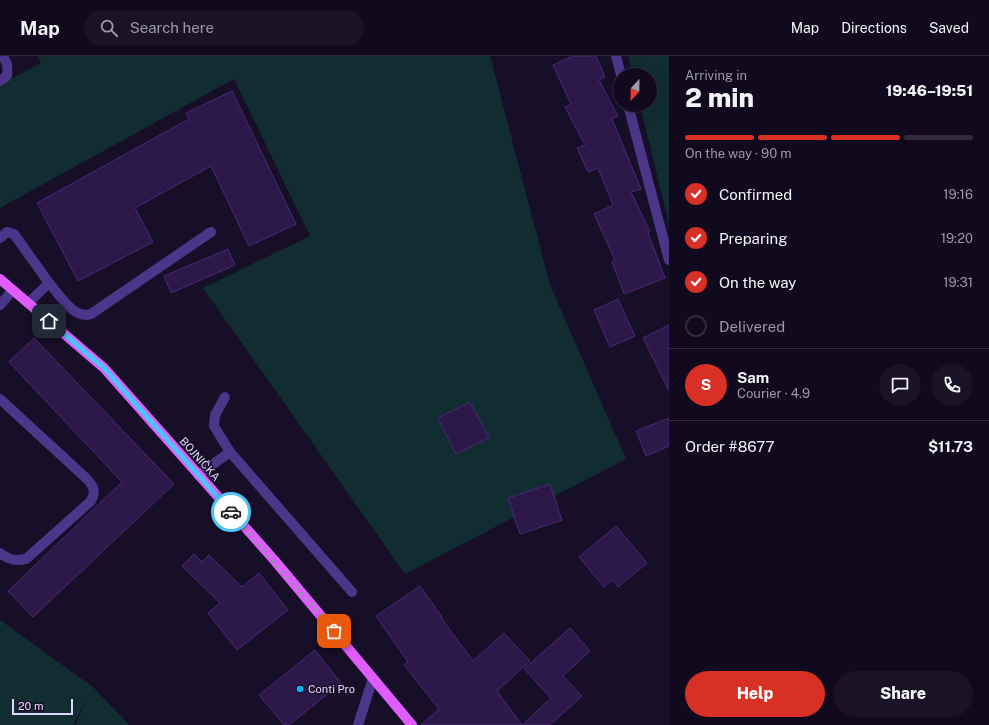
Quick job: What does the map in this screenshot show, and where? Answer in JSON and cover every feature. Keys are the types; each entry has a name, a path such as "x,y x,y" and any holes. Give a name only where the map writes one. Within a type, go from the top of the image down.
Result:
{"main road":[{"name":"BOJNIČKA","path":"0,279 104,368 275,561 412,725"}],"street":[{"path":"0,80 7,76 8,68 7,61 2,56"},
{"path":"616,56 619,68"},
{"path":"630,112 669,260"},
{"path":"0,238 7,232 14,234 49,283 77,313 87,316 211,232"},
{"path":"28,303 49,283"},
{"path":"0,305 13,290"},
{"path":"225,397 215,415 214,426 230,452 352,592"},
{"path":"0,399 87,479 93,486 94,493 91,501 26,559 15,561 0,553"},
{"path":"198,475 230,452"},
{"path":"358,725 373,678"}],"green space":[{"path":"38,56 490,56 550,285 626,459 405,574 203,288 310,236 234,79 0,208 0,85 41,63"},
{"path":"628,56 669,56 669,224 642,112 657,112 657,68 631,68"},
{"path":"0,620 93,687 129,725 75,725 87,699 73,725 0,725"}],"building":[{"path":"573,56 596,56 605,77 599,80 613,107 613,112 616,112 618,116 612,119 641,189 631,192 650,232 648,233 665,278 624,294 612,262 615,260 594,214 613,205 598,168 588,172 577,148 585,145 565,107 571,104 553,65"},
{"path":"232,91 296,224 249,246 211,166 135,208 153,242 78,281 37,203 189,119 186,113"},
{"path":"228,249 235,265 171,293 164,276"},
{"path":"618,299 635,336 610,347 594,310"},
{"path":"669,325 669,391 643,338"},
{"path":"34,338 174,484 33,617 8,591 122,482 9,362"},
{"path":"470,402 489,438 456,454 438,418"},
{"path":"669,418 669,446 646,456 636,431"},
{"path":"550,484 562,520 520,534 508,498"},
{"path":"616,526 647,563 618,587 612,580 604,587 579,557"},
{"path":"194,554 202,562 209,555 242,587 259,573 288,610 237,650 208,613 220,603 182,566"},
{"path":"420,586 442,617 441,618 473,661 504,633 530,661 497,691 522,725 421,725 439,709 404,665 408,662 376,616"},
{"path":"570,628 590,651 563,676 582,696 550,725 522,725 551,698 524,669"},
{"name":"Conti Pro","path":"315,650 341,683 289,725 284,725 259,695"}],"way so far":[{"path":"231,512 275,561 334,631"}],"place":[{"name":"Conti Pro","path":"300,689"}],"route":[{"path":"49,321 104,368 231,512"}]}
